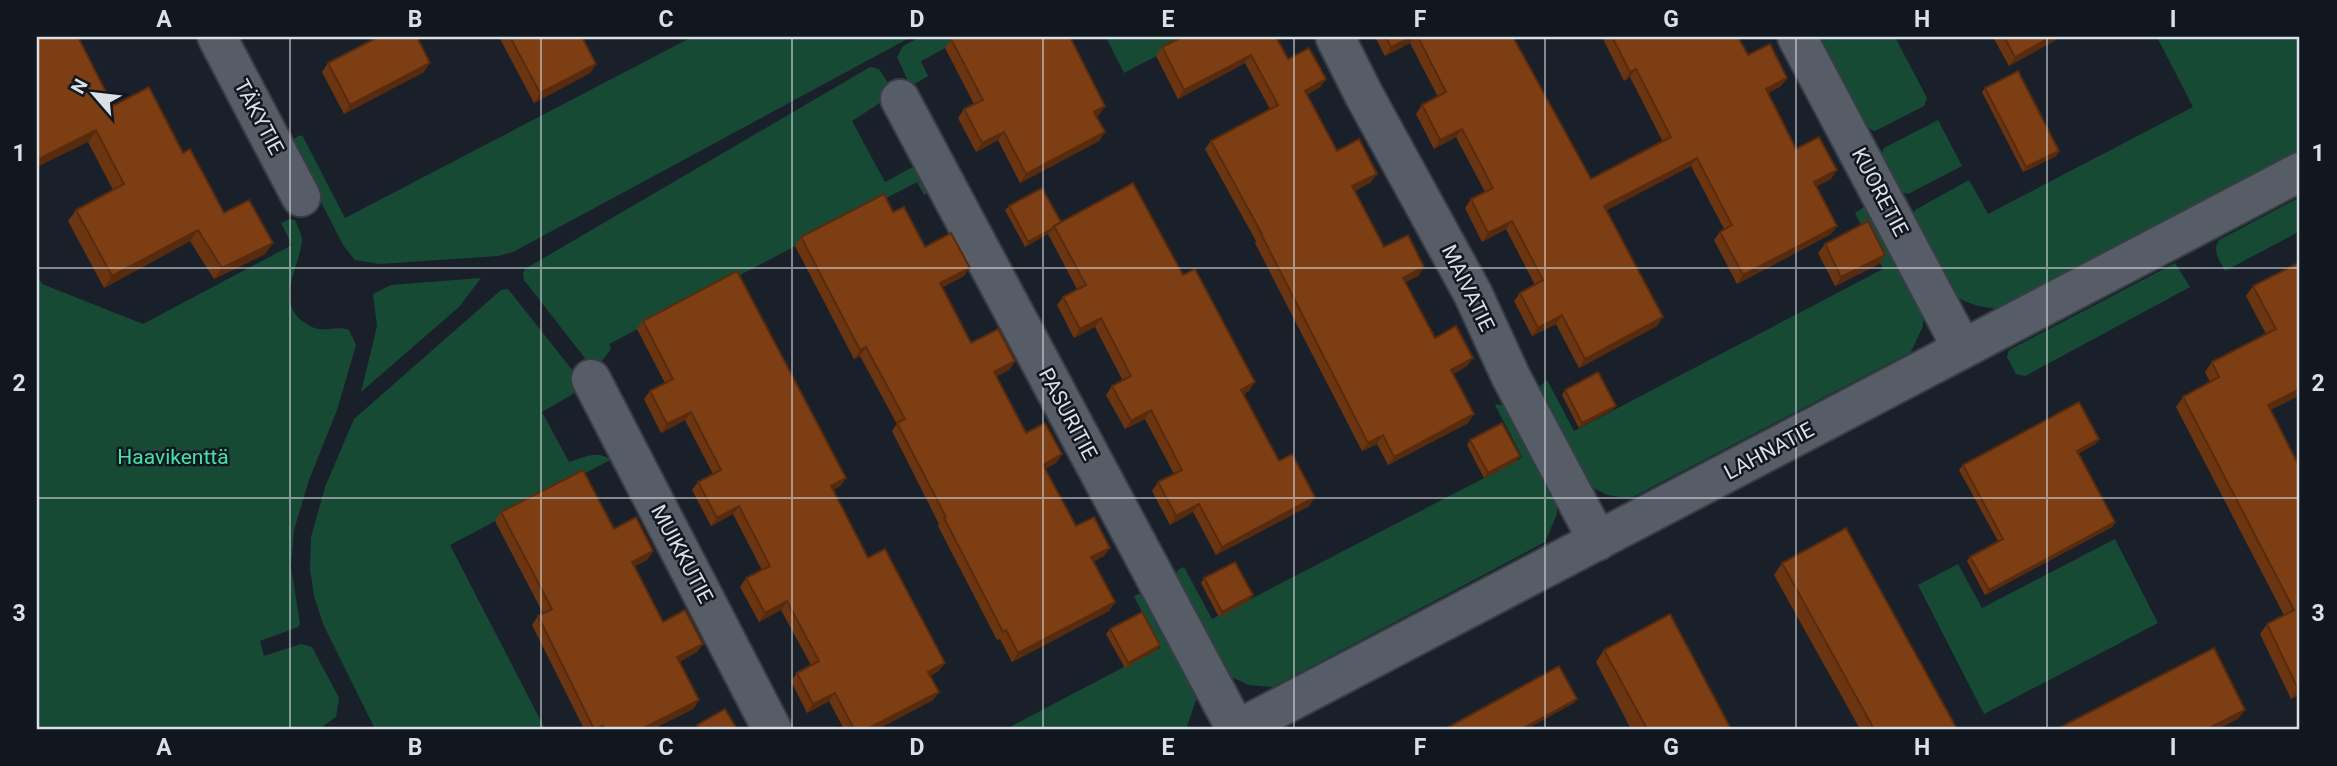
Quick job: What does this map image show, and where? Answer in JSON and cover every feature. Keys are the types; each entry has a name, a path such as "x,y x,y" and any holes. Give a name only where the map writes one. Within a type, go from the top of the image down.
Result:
{"street":[{"name":"TÄKYTIE","path":"217,37 301,197"},
{"name":"MAIVATIE","path":"1335,37 1473,294 1511,377 1598,541"},
{"name":"KUORETIE","path":"1797,37 1962,348"},
{"name":"PASURITIE","path":"900,99 1237,729"},
{"name":"LAHNATIE","path":"1237,729 2300,172"},
{"name":"MUIKKUTIE","path":"591,379 772,729"}],"green space":[{"path":"692,37 911,37 513,252 498,256 380,264 355,260 343,245 292,145 295,138 302,135 345,218"},
{"path":"920,37 966,37 921,61 928,76 913,85 908,81 897,57 903,46"},
{"path":"1106,37 1193,37 1124,73"},
{"path":"1818,37 1895,37 1927,98 1924,106 1877,130 1866,126"},
{"path":"2157,37 2300,37 2300,150 1996,309 1959,298 1945,283 1933,262 1913,220 1915,210 1969,180 1988,214 2193,107"},
{"path":"870,67 879,69 892,89 892,95 852,121 885,182 911,168 917,168 932,191 924,195 917,182 609,344 611,349 599,365 591,366 524,280 525,269"},
{"path":"1938,120 1962,166 1908,194 1898,191 1880,156 1884,148"},
{"path":"2300,197 2300,231 2225,271 2216,251 2219,240"},
{"path":"1864,207 1872,210 1923,313 1923,326 1911,352 1633,497 1608,495 1586,482 1538,393 1539,387 1547,380 1574,431 1883,269 1855,213"},
{"name":"Haavikenttä","path":"295,220 302,240 290,288 292,309 299,319 312,327 349,330 356,345 337,410 309,480 294,530 291,567 300,624 260,641 264,656 301,644 312,647 339,698 336,717 319,729 37,729 37,274 42,284 143,324 292,245 281,223"},
{"path":"2175,263 2190,287 2025,376 2016,374 2007,357 2009,350"},
{"path":"481,278 459,307 361,392 377,326 373,294 391,285"},
{"path":"508,289 581,381 578,391 542,412 569,462 595,455 610,460 450,545 545,729 375,729 323,624 314,596 310,569 311,537 325,487 354,419 501,290"},
{"path":"1495,405 1507,407 1557,500 1557,514 1545,542 1273,687 1249,685 1229,676 1175,575 1178,570 1184,567 1212,619 1517,461 1522,457"},
{"path":"2115,539 2158,623 1984,714 1918,585 1958,564 1982,608"},
{"path":"1134,596 1146,596 1195,687 1196,700 1186,729 1006,729 1160,648"}],"building":[{"path":"37,37 78,37 113,106 149,87 183,153 190,149 224,213 249,200 273,243 222,268 198,230 112,276 76,210 124,184 96,130 37,160"},
{"path":"378,37 417,37 430,63 350,105 328,63"},
{"path":"510,37 582,37 596,64 540,93"},
{"path":"1070,37 1105,106 1094,112 1105,132 1026,174 1004,132 982,143 964,109 983,100 951,39"},
{"path":"1182,37 1276,37 1288,59 1309,48 1326,79 1305,91 1337,151 1359,139 1377,174 1352,186 1384,247 1408,235 1424,267 1403,278 1435,338 1456,326 1473,358 1451,370 1474,414 1394,457 1383,435 1368,443 1262,234 1211,141 1278,105 1251,55 1184,90 1162,47"},
{"path":"1386,37 1412,37 1391,47"},
{"path":"1418,37 1513,37 1591,179 1671,137 1636,69 1630,72 1612,37 1738,37 1748,55 1770,44 1787,78 1766,89 1796,149 1819,137 1837,170 1814,182 1837,226 1743,275 1720,232 1732,225 1697,158 1604,206 1663,317 1585,359 1562,315 1538,328 1520,293 1543,280 1512,221 1488,233 1471,199 1493,188 1462,129 1440,140 1422,105 1446,92"},
{"path":"2004,37 2051,37 2015,57"},
{"path":"2018,71 2059,151 2026,167 1985,88"},
{"path":"1133,183 1183,275 1195,269 1255,382 1241,390 1279,461 1292,454 1315,497 1222,547 1199,504 1176,516 1158,482 1182,470 1151,410 1131,421 1112,386 1131,376 1101,318 1080,329 1063,297 1086,285 1054,226"},
{"path":"1042,188 1061,222 1028,242 1009,206"},
{"path":"884,194 893,212 904,207 925,247 951,233 970,268 940,283 971,343 998,329 1015,361 994,372 1026,433 1045,423 1062,454 1043,465 1076,526 1094,517 1110,548 1091,557 1115,602 1018,653 1006,630 1003,632 897,423 905,419 866,347 860,350 801,237"},
{"path":"1868,221 1885,255 1841,277 1825,244"},
{"path":"2300,262 2300,389 2268,405 2300,468 2298,689 2267,624 2294,610 2183,397 2219,377 2212,362 2276,329 2253,286"},
{"path":"737,271 846,478 831,486 868,558 885,549 945,663 928,672 939,692 867,729 854,729 835,693 813,704 797,673 819,661 787,601 765,613 746,578 770,566 739,506 717,518 698,482 721,470 691,412 667,424 650,391 673,379 643,321"},
{"path":"1598,372 1616,406 1582,423 1565,390"},
{"path":"2079,402 2099,439 2077,451 2115,522 1989,590 1970,557 2003,539 1963,465"},
{"path":"1502,423 1520,456 1488,473 1470,440"},
{"path":"583,470 614,529 636,517 653,551 632,562 663,622 685,610 703,644 677,657 699,700 642,729 605,729 603,726 594,729 538,616 552,609 501,512"},
{"path":"1846,528 1957,729 1874,729 1782,563"},
{"path":"1235,562 1253,595 1222,612 1204,578"},
{"path":"1142,612 1160,645 1128,663 1110,629"},
{"path":"1670,614 1731,729 1647,729 1604,650"},
{"path":"2214,648 2245,710 2207,729 2057,729"},
{"path":"1559,666 1577,699 1522,729 1445,729"},
{"path":"725,709 737,729 700,729 697,725"}]}
